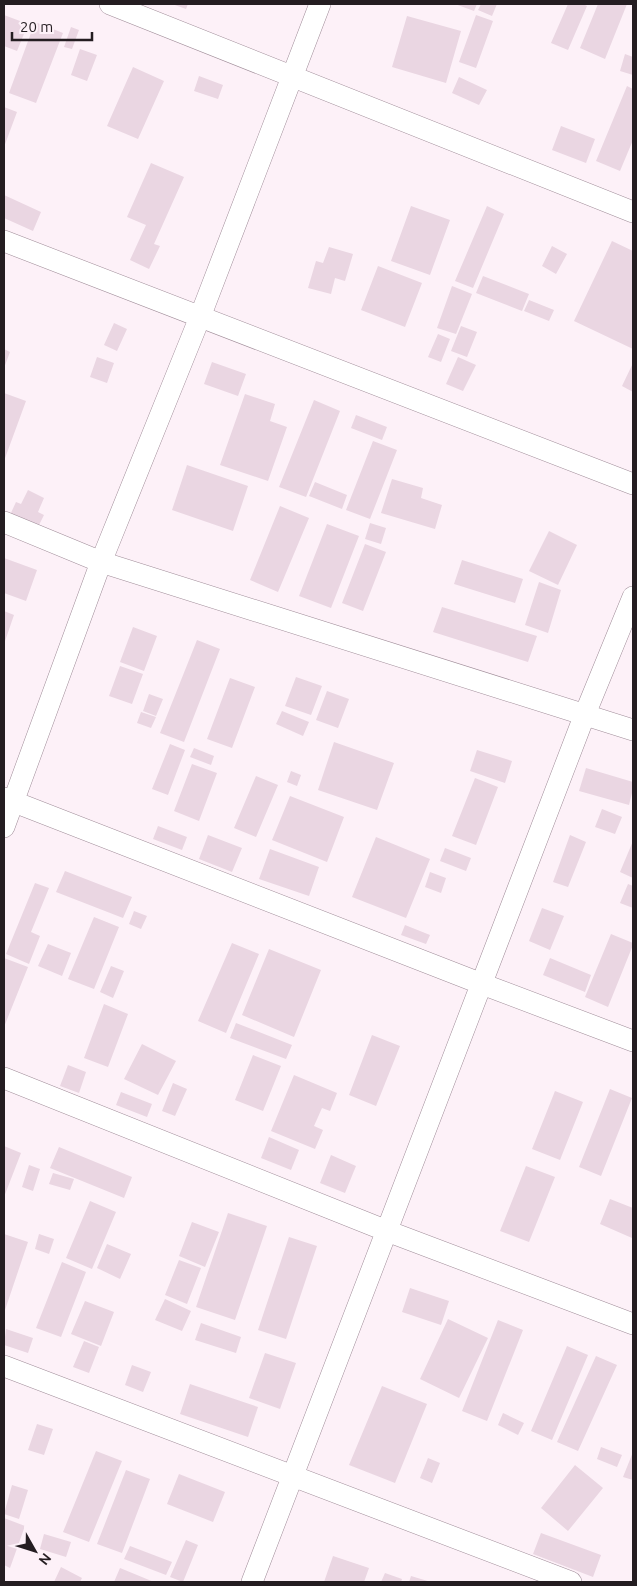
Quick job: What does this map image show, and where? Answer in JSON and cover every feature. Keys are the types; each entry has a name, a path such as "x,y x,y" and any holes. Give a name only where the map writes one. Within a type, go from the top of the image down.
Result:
{"street":[{"path":"110,4 633,212"},
{"path":"4,827 9,800 101,562 200,317 320,4"},
{"path":"4,241 633,484"},
{"path":"4,522 101,562 633,730"},
{"path":"252,1582 585,714 633,596"},
{"path":"9,800 633,1041"},
{"path":"4,1078 387,1231 633,1324"},
{"path":"4,1366 570,1582"}],"building":[{"path":"172,4 188,4 186,9"},
{"path":"455,4 477,4 474,11"},
{"path":"481,4 497,4 492,16 478,10"},
{"path":"568,4 583,4 587,6 568,50 551,43"},
{"path":"598,4 627,4 605,59 580,48"},
{"path":"4,15 28,24 17,51 4,46"},
{"path":"476,15 493,21 476,68 459,62"},
{"path":"407,16 461,31 446,83 392,67"},
{"path":"35,22 63,33 36,103 9,93"},
{"path":"71,27 79,30 72,49 64,47"},
{"path":"80,49 97,55 87,81 71,75"},
{"path":"625,54 633,57 633,75 620,71"},
{"path":"133,67 164,81 138,139 107,126"},
{"path":"199,76 223,85 218,99 194,91"},
{"path":"459,77 487,90 479,105 452,93"},
{"path":"627,86 633,89 633,140 620,171 596,161"},
{"path":"4,107 17,112 4,147"},
{"path":"561,126 595,139 586,163 552,150"},
{"path":"151,163 184,177 154,244 160,246 149,269 130,260 146,225 127,217"},
{"path":"4,195 41,212 33,231 4,218"},
{"path":"411,206 450,220 430,275 391,261"},
{"path":"487,206 504,214 473,288 455,281"},
{"path":"612,241 633,251 633,349 574,321"},
{"path":"552,246 567,254 556,274 542,266"},
{"path":"329,247 353,254 345,281 335,278 331,294 308,288 316,261 323,263"},
{"path":"378,266 422,283 405,327 361,310"},
{"path":"483,276 529,294 522,311 476,293"},
{"path":"452,286 472,294 456,334 437,328"},
{"path":"529,300 554,310 549,321 524,311"},
{"path":"114,323 127,329 117,351 104,345"},
{"path":"461,326 477,332 467,357 451,351"},
{"path":"438,334 450,339 441,362 428,357"},
{"path":"4,349 10,352 4,368"},
{"path":"97,357 114,363 107,383 90,377"},
{"path":"458,357 476,365 463,391 446,384"},
{"path":"212,362 246,374 238,396 204,384"},
{"path":"633,363 633,392 622,386"},
{"path":"4,393 26,401 4,461"},
{"path":"245,394 275,404 270,421 287,427 268,481 220,465"},
{"path":"314,400 340,411 306,497 279,487"},
{"path":"356,415 387,427 382,440 351,428"},
{"path":"373,441 397,450 370,519 346,510"},
{"path":"187,465 248,486 233,531 172,510"},
{"path":"392,479 423,488 421,498 442,505 435,529 381,513"},
{"path":"315,482 347,495 342,509 309,496"},
{"path":"28,490 44,498 38,512 44,515 38,527 10,515 16,502 21,504"},
{"path":"280,506 309,518 278,592 250,580"},
{"path":"370,523 386,528 381,544 365,539"},
{"path":"327,524 359,536 331,608 299,596"},
{"path":"549,531 577,545 558,585 529,571"},
{"path":"365,544 386,552 363,611 342,603"},
{"path":"4,558 37,570 26,601 4,593"},
{"path":"462,560 523,579 515,603 454,584"},
{"path":"539,582 561,590 548,633 525,625"},
{"path":"442,607 537,636 528,662 433,632"},
{"path":"4,611 14,615 4,644"},
{"path":"133,627 157,636 144,671 120,662"},
{"path":"197,640 220,649 184,742 160,733"},
{"path":"120,666 143,674 132,704 109,696"},
{"path":"296,677 322,686 311,715 285,706"},
{"path":"230,678 255,687 232,748 207,739"},
{"path":"327,691 349,699 338,728 316,720"},
{"path":"149,694 163,699 156,716 143,711"},
{"path":"282,711 309,722 303,736 276,724"},
{"path":"141,712 156,717 151,728 137,723"},
{"path":"334,742 394,763 377,810 318,790"},
{"path":"170,744 185,750 168,795 152,789"},
{"path":"194,748 214,756 211,765 190,757"},
{"path":"477,750 512,761 505,783 470,771"},
{"path":"192,764 217,773 199,821 174,811"},
{"path":"586,768 633,782 629,805 579,791"},
{"path":"291,771 301,775 297,786 287,782"},
{"path":"256,776 278,785 256,837 234,828"},
{"path":"475,778 498,787 476,845 452,836"},
{"path":"290,796 344,817 327,862 272,840"},
{"path":"602,809 622,817 615,834 595,827"},
{"path":"158,826 187,837 182,850 153,839"},
{"path":"208,835 242,848 232,872 199,859"},
{"path":"570,835 586,842 568,887 553,882"},
{"path":"376,837 430,859 406,918 352,897"},
{"path":"633,841 633,878 620,872"},
{"path":"445,848 471,858 466,871 440,861"},
{"path":"270,849 319,867 309,896 259,879"},
{"path":"65,871 132,897 123,918 56,892"},
{"path":"430,872 446,878 441,893 425,887"},
{"path":"35,883 49,888 31,932 40,936 29,964 6,954"},
{"path":"628,884 633,886 633,908 620,903"},
{"path":"542,908 564,916 550,950 529,941"},
{"path":"134,911 147,916 141,929 129,924"},
{"path":"94,917 119,927 94,989 68,979"},
{"path":"405,925 430,935 426,944 401,935"},
{"path":"611,934 633,943 633,945 608,1007 585,997"},
{"path":"232,943 259,954 226,1033 198,1021"},
{"path":"48,944 71,953 62,976 38,966"},
{"path":"269,949 321,970 294,1037 242,1015"},
{"path":"4,958 28,967 4,1027"},
{"path":"550,958 591,975 585,992 543,975"},
{"path":"111,966 124,971 113,998 100,992"},
{"path":"104,1004 128,1014 108,1067 84,1058"},
{"path":"236,1023 292,1045 286,1059 230,1038"},
{"path":"372,1035 400,1046 376,1106 349,1095"},
{"path":"142,1044 176,1061 158,1095 124,1079"},
{"path":"253,1055 281,1066 263,1111 235,1100"},
{"path":"68,1065 86,1072 79,1093 60,1086"},
{"path":"294,1075 337,1093 330,1111 322,1108 314,1126 323,1130 315,1149 271,1131"},
{"path":"173,1083 187,1089 175,1116 162,1111"},
{"path":"610,1089 632,1098 601,1176 579,1167"},
{"path":"555,1091 583,1102 560,1160 532,1149"},
{"path":"121,1092 152,1104 147,1117 116,1105"},
{"path":"269,1137 299,1150 291,1170 261,1158"},
{"path":"4,1146 21,1153 4,1197"},
{"path":"59,1147 132,1177 124,1198 50,1168"},
{"path":"331,1155 356,1166 345,1193 320,1183"},
{"path":"29,1165 40,1169 33,1191 22,1187"},
{"path":"526,1166 555,1177 529,1242 500,1231"},
{"path":"53,1173 74,1179 70,1190 49,1184"},
{"path":"610,1199 633,1208 632,1238 600,1224"},
{"path":"90,1201 116,1212 92,1269 66,1258"},
{"path":"228,1213 267,1226 235,1320 196,1307"},
{"path":"192,1222 219,1232 205,1267 179,1256"},
{"path":"4,1234 28,1242 4,1313"},
{"path":"39,1234 54,1239 49,1254 35,1249"},
{"path":"289,1237 317,1246 286,1339 258,1330"},
{"path":"107,1244 131,1254 120,1279 97,1268"},
{"path":"179,1260 201,1268 187,1304 165,1295"},
{"path":"62,1262 86,1272 61,1337 36,1328"},
{"path":"410,1288 449,1301 441,1325 402,1312"},
{"path":"165,1299 191,1311 182,1331 155,1320"},
{"path":"85,1301 114,1312 101,1346 71,1334"},
{"path":"448,1319 488,1338 459,1398 420,1379"},
{"path":"498,1320 523,1330 487,1421 462,1411"},
{"path":"201,1323 241,1337 236,1353 195,1340"},
{"path":"6,1329 33,1338 28,1353 4,1345"},
{"path":"84,1341 99,1347 89,1373 73,1367"},
{"path":"567,1346 588,1355 552,1440 531,1431"},
{"path":"265,1353 296,1363 280,1409 249,1398"},
{"path":"596,1356 617,1365 578,1451 557,1442"},
{"path":"132,1365 151,1372 143,1392 125,1385"},
{"path":"190,1384 258,1407 248,1437 180,1414"},
{"path":"382,1386 427,1404 395,1483 349,1465"},
{"path":"503,1413 524,1423 518,1435 498,1425"},
{"path":"37,1424 53,1429 44,1455 28,1450"},
{"path":"601,1447 622,1455 617,1467 597,1459"},
{"path":"96,1451 122,1461 89,1542 63,1532"},
{"path":"633,1452 633,1480 623,1477"},
{"path":"428,1458 440,1463 432,1483 420,1478"},
{"path":"575,1465 603,1488 568,1531 541,1508"},
{"path":"126,1470 150,1479 122,1553 97,1544"},
{"path":"179,1474 225,1492 213,1522 167,1504"},
{"path":"12,1485 28,1490 19,1519 4,1514"},
{"path":"4,1518 25,1526 10,1568 4,1565"},
{"path":"541,1533 601,1555 593,1577 533,1554"},
{"path":"44,1534 71,1542 66,1557 40,1549"},
{"path":"186,1540 198,1545 183,1582 170,1577"},
{"path":"130,1546 172,1562 166,1575 124,1559"},
{"path":"333,1556 369,1568 364,1582 324,1582"},
{"path":"61,1567 82,1578 80,1582 54,1582"},
{"path":"120,1568 154,1582 114,1582"},
{"path":"385,1573 402,1579 401,1582 381,1582"},
{"path":"411,1576 431,1582 409,1582"}]}
